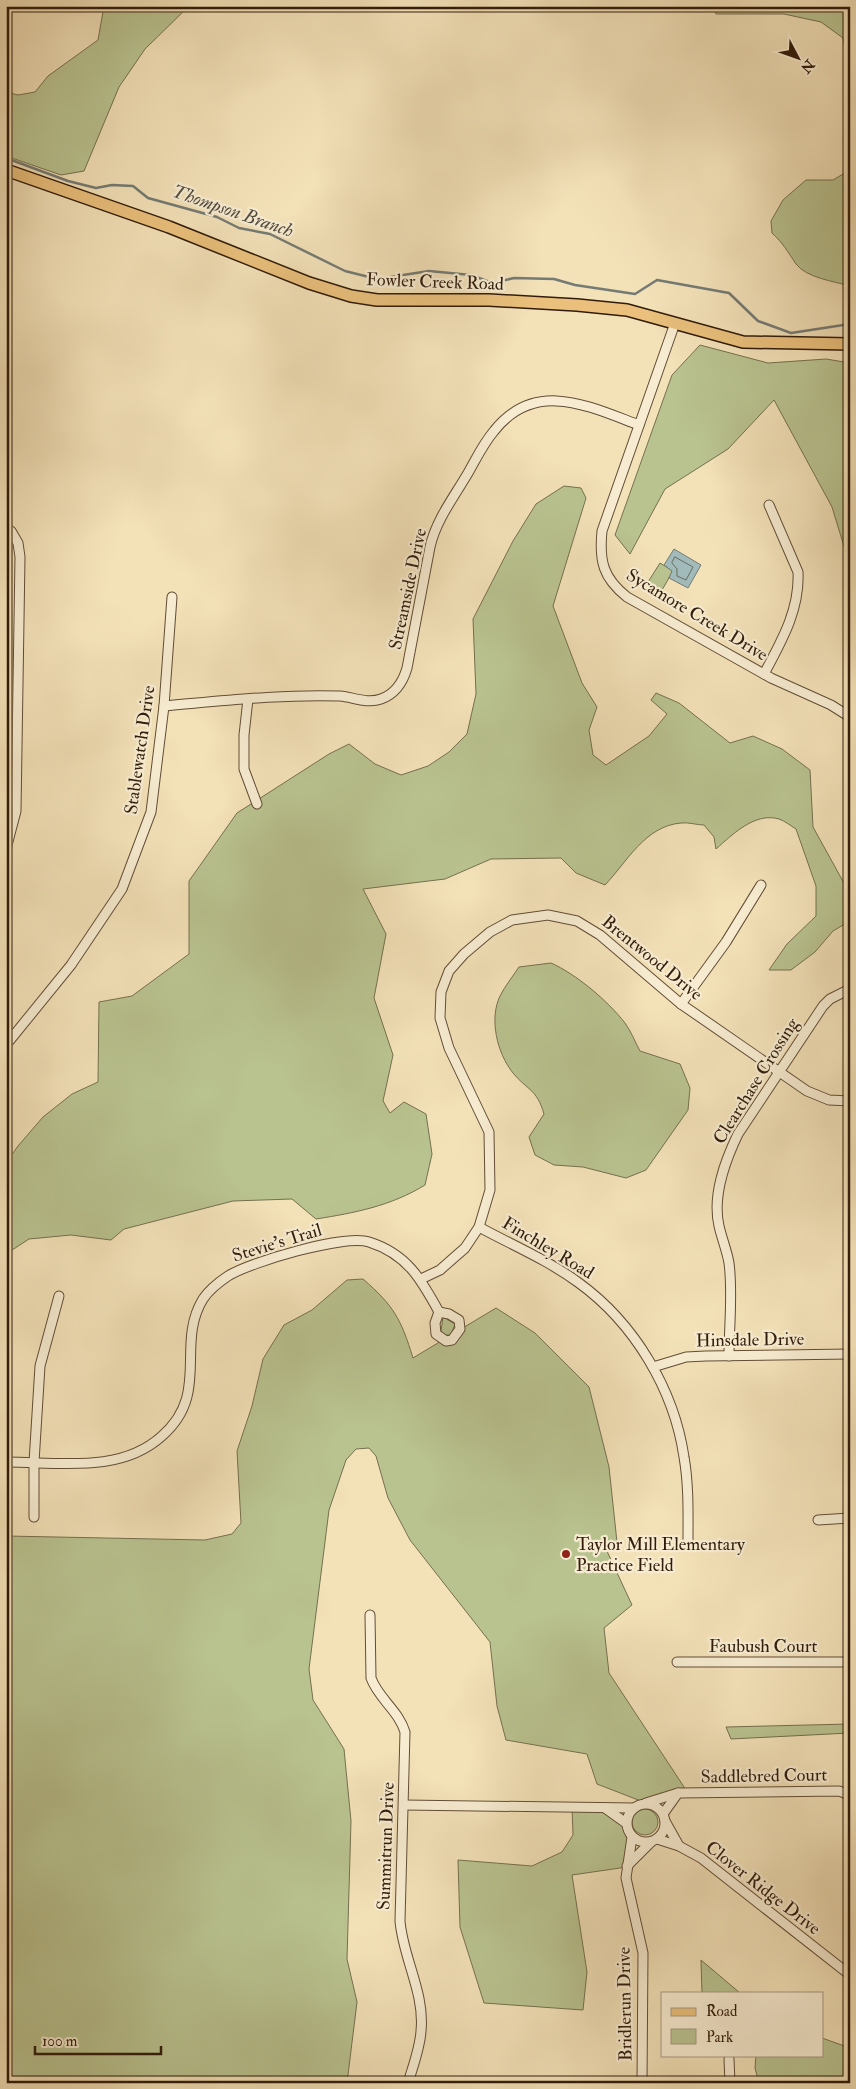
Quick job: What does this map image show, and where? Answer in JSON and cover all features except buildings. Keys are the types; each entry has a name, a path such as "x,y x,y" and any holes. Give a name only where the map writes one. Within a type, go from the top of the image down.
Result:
{"main road":[{"name":"Fowler Creek Road","path":"6,170 177,230 309,283 351,296 377,300 481,300 577,305 627,310 743,342 850,344"}],"street":[{"name":"Sycamore Creek Drive","path":"675,323 602,531 600,553 610,580 628,597 764,674 831,705 850,717"},
{"name":"Streamside Drive","path":"164,706 340,696 372,701 388,696 396,689 407,668 430,547 436,528 489,437 514,412 533,403 558,400 582,404 639,425"},
{"path":"764,674 790,620 797,597 798,583 798,572 769,505"},
{"path":"6,849 16,811 20,558 18,543 11,531"},
{"name":"Stablewatch Drive","path":"6,1045 71,964 122,889 151,812 164,706 172,597"},
{"path":"248,700 244,736 244,769 257,804"},
{"path":"6,721 16,721"},
{"path":"681,1004 726,942 761,884"},
{"name":"Brentwood Drive","path":"421,1279 440,1270 465,1248 479,1227 490,1190 489,1132 449,1048 440,1018 441,992 449,971 464,954 490,932 512,920 548,914 577,920 600,936 681,1004 780,1072 819,1097 850,1101"},
{"name":"Clearchase Crossing","path":"729,1356 729,1264 719,1225 719,1189 728,1155 738,1134 823,1006 830,999 850,989"},
{"name":"Finchley Road","path":"479,1227 559,1270 579,1283 618,1319 653,1367 677,1422 684,1456 688,1544"},
{"name":"Stevie’s Trail","path":"6,1462 111,1462 138,1454 163,1435 179,1415 188,1392 191,1380 191,1334 195,1315 211,1289 236,1271 333,1242 353,1239 371,1242 398,1255 421,1279 439,1312"},
{"path":"34,1517 34,1462 40,1366 59,1296"},
{"name":"Hinsdale Drive","path":"653,1367 686,1358 850,1354"},
{"path":"818,1520 850,1518"},
{"name":"Summitrun Drive","path":"370,1615 370,1678 398,1718 405,1732 401,1936 419,1999 422,2031 408,2083"},
{"name":"Faubush Court","path":"677,1662 850,1662"},
{"name":"Saddlebred Court","path":"646,1804 678,1793 839,1791 850,1795"},
{"name":"Saddlebred Court","path":"664,1818 678,1793"},
{"path":"404,1805 634,1808 646,1804 659,1808 664,1818 662,1834 626,1867"},
{"path":"605,1808 626,1823 632,1837"},
{"path":"626,1823 634,1808"},
{"name":"Clover Ridge Drive","path":"664,1818 679,1846"},
{"name":"Clover Ridge Drive","path":"632,1837 644,1842 654,1840 679,1846 701,1858 850,1976"},
{"name":"Bridlerun Drive","path":"632,1837 626,1867 626,1878 643,1953 642,2083"},
{"path":"729,2059 730,2083"}],"green space":[{"path":"104,6 189,6 145,49 119,87 84,171 61,175 6,156 6,92 18,95 35,92 48,76 98,40"},
{"path":"712,6 850,6 850,80 843,38 821,22 784,14 716,14"},
{"path":"850,170 850,286 821,278 801,269 772,233 771,221 783,200 806,180 833,180"},
{"path":"700,345 768,363 826,359 850,363 850,566 832,507 774,400 728,449 665,489 630,554 615,535 672,375"},
{"path":"564,486 581,488 586,498 553,606 582,683 597,707 589,730 593,755 606,765 649,736 667,714 651,700 656,693 679,703 730,743 753,736 782,749 810,770 813,827 850,894 850,921 833,931 815,952 791,970 769,970 787,944 816,916 816,886 796,829 779,819 770,818 753,821 716,849 714,837 704,825 684,823 668,826 657,831 638,846 605,885 576,873 561,858 491,859 445,879 363,889 386,934 374,998 393,1055 383,1101 390,1113 404,1102 426,1114 432,1154 425,1185 386,1203 330,1217 316,1219 292,1199 233,1201 124,1229 111,1240 71,1235 29,1239 6,1254 6,1163 43,1117 72,1094 98,1082 99,1002 132,996 189,954 189,881 237,813 329,754 349,744 375,764 401,775 428,766 449,752 467,734 476,694 473,619 513,541 536,504"},
{"path":"660,563 673,571 662,590 648,582"},
{"path":"551,963 581,981 610,1006 627,1026 640,1051 680,1064 690,1088 688,1110 646,1170 626,1178 583,1167 554,1165 535,1155 529,1137 544,1114 535,1095 518,1079 507,1065 496,1036 495,1015 500,996 519,967"},
{"path":"363,1279 382,1297 395,1314 413,1358 496,1308 535,1333 589,1387 609,1467 617,1542 606,1549 632,1605 604,1628 609,1673 688,1793 646,1803 597,1784 587,1754 506,1740 497,1706 490,1642 410,1540 388,1498 376,1456 369,1448 356,1449 346,1460 329,1510 309,1669 313,1700 344,1749 351,1821 347,1959 357,2002 347,2083 6,2083 6,1536 205,1540 232,1534 241,1523 237,1451 252,1406 263,1359 284,1325 312,1310 347,1280"},
{"path":"443,1317 455,1324 451,1335 445,1335 441,1331"},
{"path":"850,1724 850,1733 731,1739 726,1727"},
{"path":"572,1807 605,1808 626,1823 632,1837 627,1867 572,1875 587,1972 583,2010 484,2003 460,1927 458,1860 532,1866 562,1852 573,1835"},
{"path":"645,1809 654,1813 658,1822 654,1831 645,1835 636,1831 632,1822 636,1813"},
{"path":"701,1960 739,1992 702,1992"},
{"path":"824,2039 850,2048 850,2083 759,2083 755,2068 756,2056 824,2056"}],"water":[{"path":"674,549 701,565 688,588 669,578 672,571 664,565"}],"waterway":[{"name":"Thompson Branch","path":"6,158 68,181 96,188 112,185 133,186 148,198 217,217 239,228 270,234 345,271 377,279 429,271 471,275 492,283 514,278 554,279 575,285 635,294 657,280 729,293 758,321 791,333 850,324"}],"place":[{"name":"Taylor Mill Elementary Practice Field","path":"566,1554"}]}
